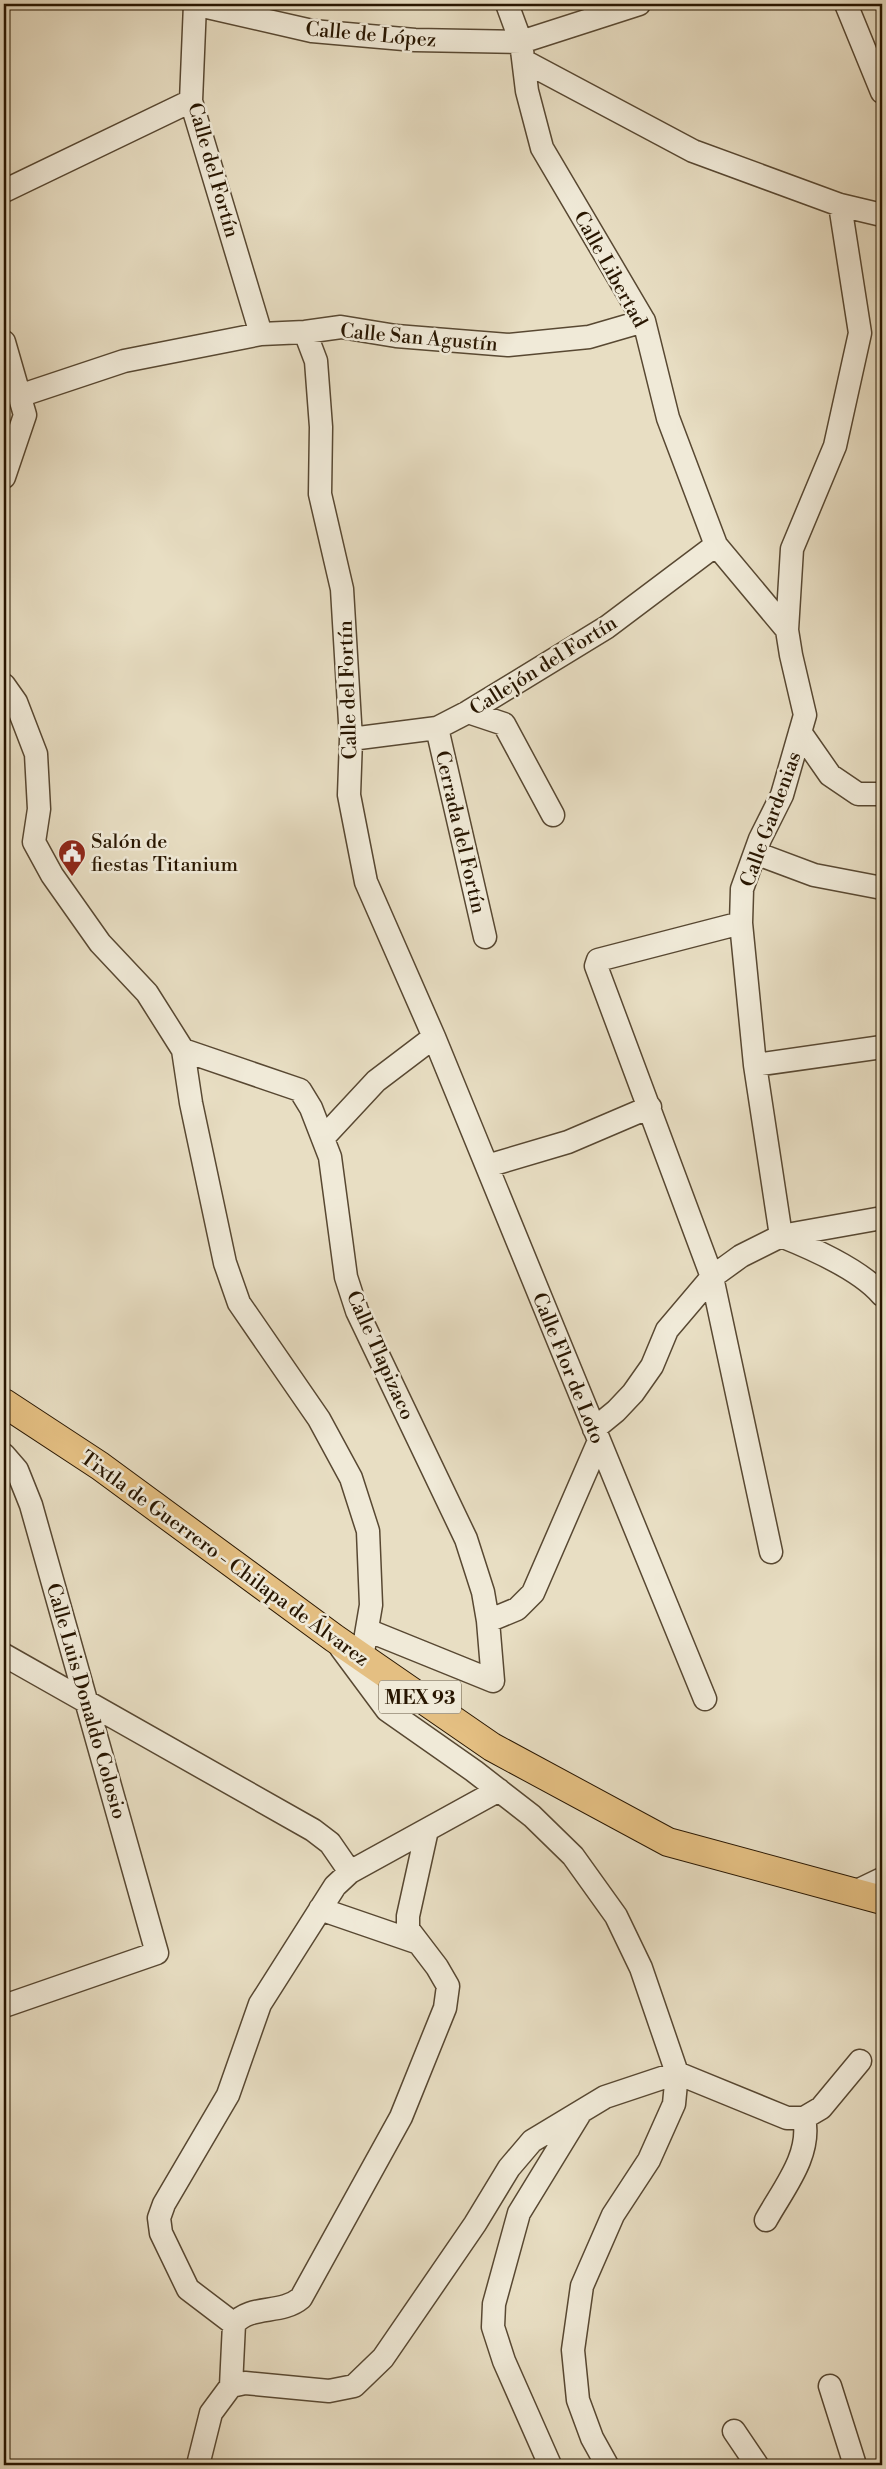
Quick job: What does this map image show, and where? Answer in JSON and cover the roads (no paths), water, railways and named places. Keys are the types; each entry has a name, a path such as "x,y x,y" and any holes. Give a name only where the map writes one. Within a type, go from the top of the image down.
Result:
{"main road":[{"name":"Tixtla de Guerrero - Chilapa de Álvarez","path":"4,1403 100,1466 334,1638 492,1747 668,1842 882,1900"}],"street":[{"name":"Calle de López","path":"194,4 312,31 522,52"},
{"name":"Calle del Fortín","path":"194,4 191,101 261,334"},
{"name":"Calle Libertad","path":"507,4 522,52 527,91 542,148 644,321 668,418 716,545 787,630"},
{"path":"522,52 639,4"},
{"path":"846,4 882,92"},
{"path":"522,52 693,151 840,205 882,215"},
{"path":"4,191 191,101"},
{"name":"Calle Gardenias","path":"781,1236 755,1065 741,923 742,889 755,853 782,795 805,715 790,655 787,630 792,549 835,446 860,333 840,205"},
{"name":"Calle San Agustín","path":"19,396 124,361 261,334 305,332 341,327 396,336 508,345 589,337 644,321"},
{"name":"Calle del Fortín","path":"305,332 316,361 321,427 320,494 342,589 351,739 349,795 366,882 434,1037"},
{"path":"4,342 25,415 4,477"},
{"name":"Callejón del Fortín","path":"351,739 437,728 468,712 607,628 716,545"},
{"path":"4,685 16,702 36,754 39,809 34,842 52,875 100,942 147,993 183,1050 191,1103 225,1263 239,1304 319,1419 351,1478 368,1531 371,1605 362,1658"},
{"path":"468,712 504,724 553,815"},
{"name":"Cerrada del Fortín","path":"437,728 485,937"},
{"path":"800,732 830,775 858,794 882,794"},
{"path":"755,853 814,875 882,888"},
{"path":"741,923 598,960 596,966 712,1277 771,1552"},
{"path":"323,1138 376,1080 434,1037"},
{"name":"Calle Flor de Loto","path":"434,1037 705,1699"},
{"path":"755,1065 882,1047"},
{"name":"Calle Tlapizaco","path":"183,1050 300,1090 311,1108 330,1157 346,1277 357,1311 466,1539 483,1592 488,1621 493,1681 367,1630"},
{"path":"487,1166 568,1142 650,1107"},
{"path":"488,1621 517,1609 533,1593 596,1435 634,1392 652,1366 667,1330 712,1277 741,1256 781,1236 882,1218"},
{"path":"781,1236 814,1250 852,1272 882,1294"},
{"name":"Calle Luis Donaldo Colosio","path":"4,1455 17,1470 32,1505 158,1953 4,2006"},
{"path":"334,1638 387,1710 500,1790 532,1816 573,1856 616,1916 641,1968 677,2073 674,2104 650,2160 613,2215 582,2286 573,2350 578,2400 592,2438 607,2465"},
{"path":"4,1655 313,1830 330,1843 350,1872"},
{"path":"474,1771 492,1747"},
{"path":"234,2324 188,2290 161,2233 159,2218 164,2204 228,2095 260,2004 334,1886 350,1872 500,1790"},
{"path":"198,2465 210,2413 227,2390 234,2324 241,2316 248,2313 283,2308 301,2298 401,2117 445,2008 448,1986 408,1929 408,1916 427,1830"},
{"path":"855,1892 882,1879"},
{"path":"320,1909 416,1942"},
{"path":"227,2390 245,2383 329,2391 354,2386 383,2358 475,2224 509,2168 532,2141 605,2097 677,2073 787,2118 804,2118 821,2108 860,2061"},
{"path":"550,2465 504,2361 493,2326 494,2304 519,2213 582,2111"},
{"path":"766,2220 804,2152 807,2133 804,2118"},
{"path":"830,2386 855,2465"},
{"path":"734,2431 757,2465"}],"place":[{"name":"Salón de fiestas Titanium","path":"72,877"}]}
